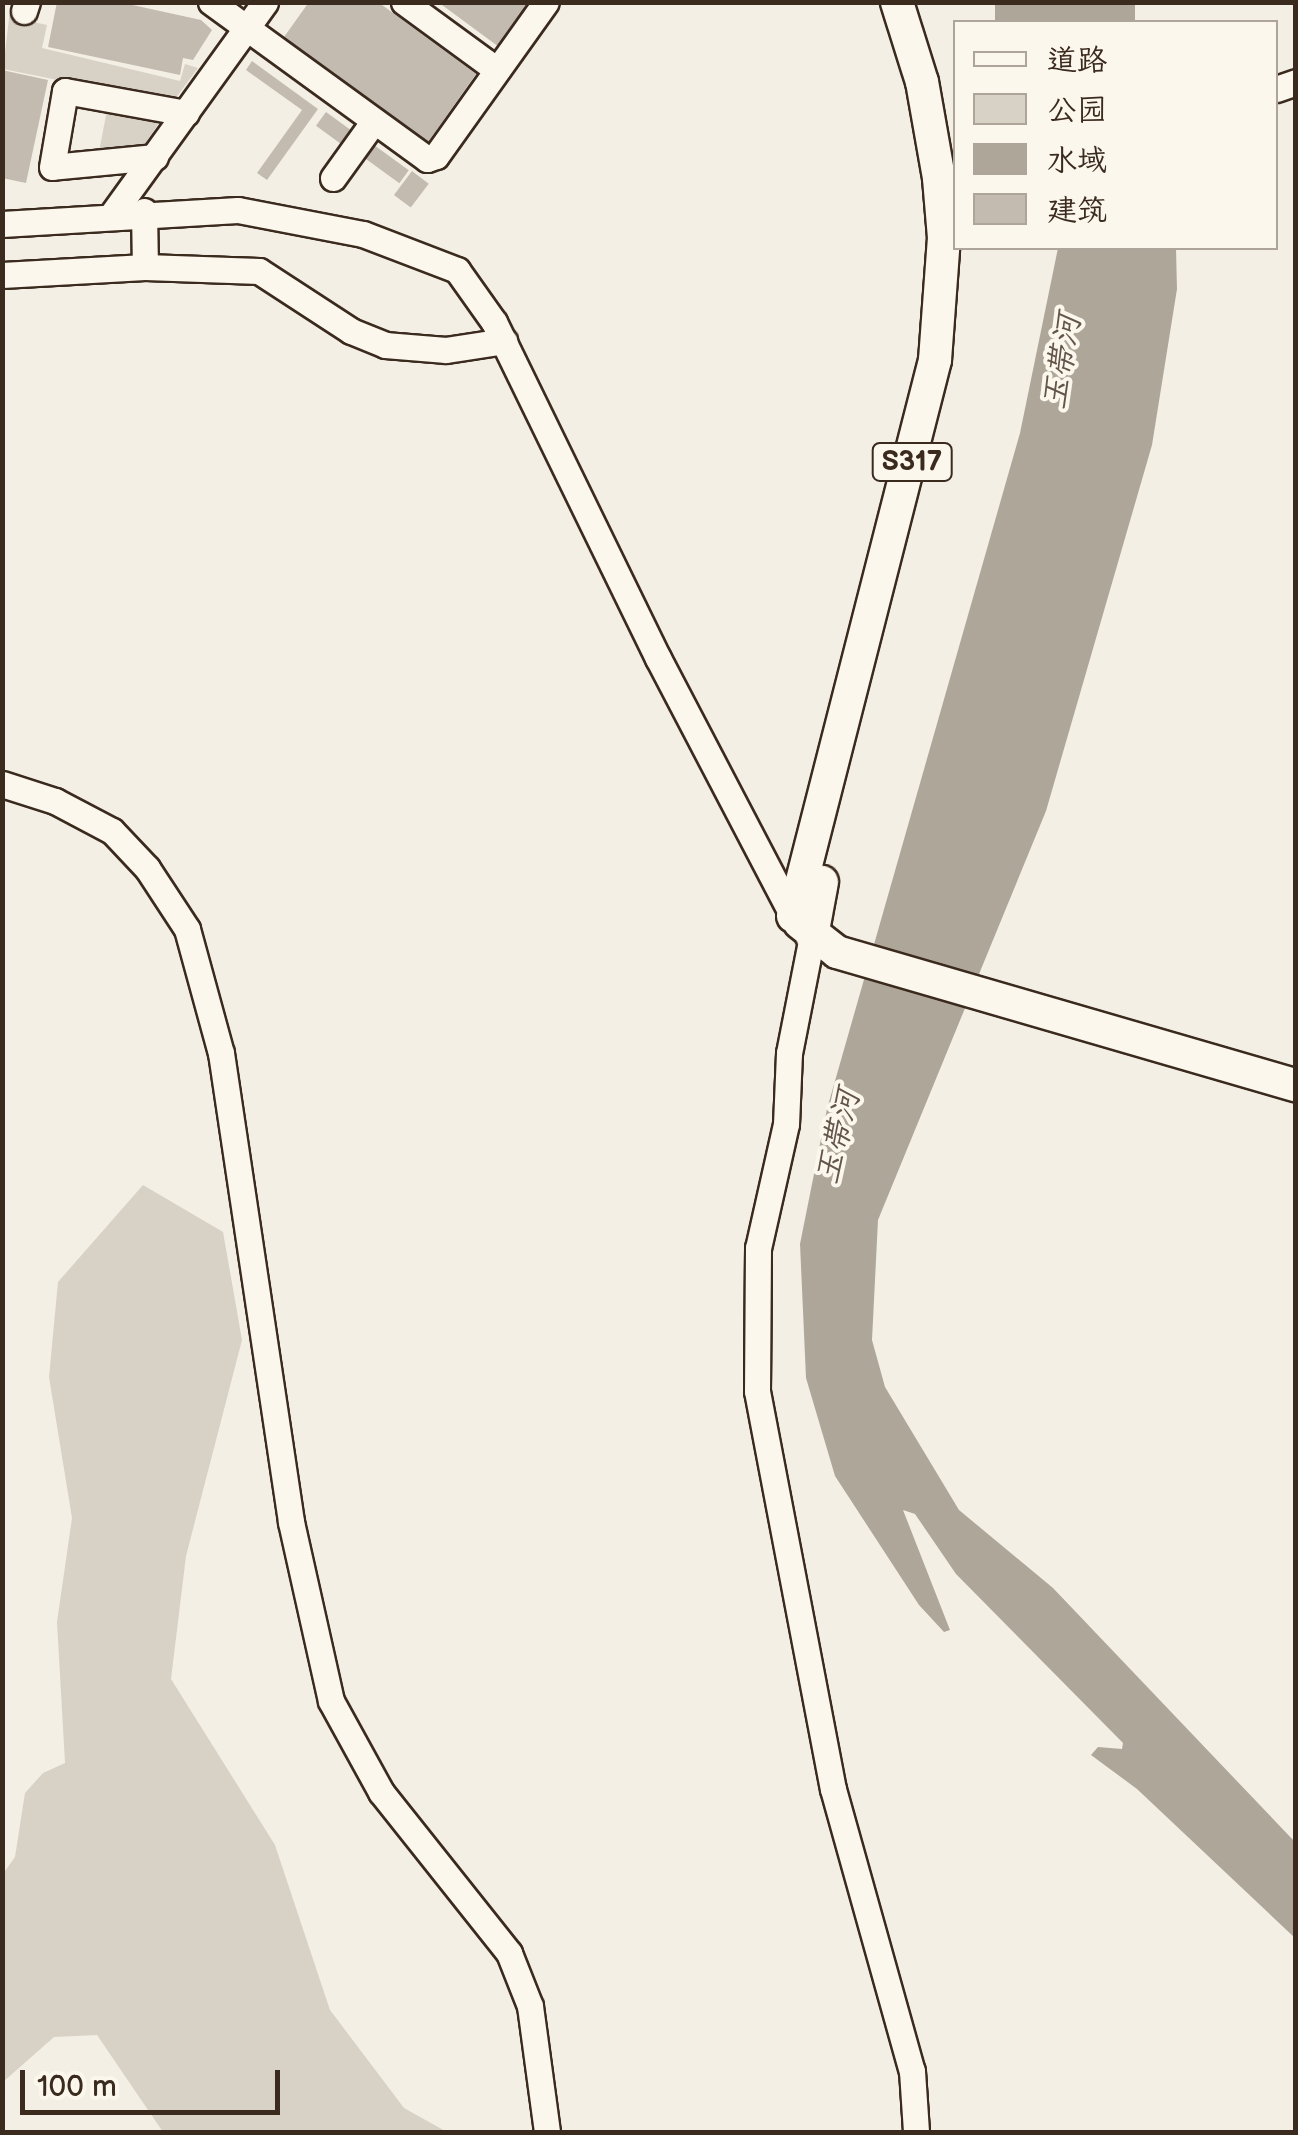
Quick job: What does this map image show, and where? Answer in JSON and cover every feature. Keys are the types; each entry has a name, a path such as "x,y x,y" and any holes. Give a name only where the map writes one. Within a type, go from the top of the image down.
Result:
{"main road":[{"name":"S317","path":"820,932 935,360 944,238 940,178 922,82 897,2"},
{"path":"917,2 953,144"},
{"name":"S317","path":"820,932 838,802 944,416 963,250"},
{"path":"820,932 1086,1010 1296,1062"},
{"path":"1086,1010 1296,1085"}],"street":[{"path":"211,2 427,159 436,156 546,2"},
{"path":"113,213 265,2"},
{"path":"404,2 497,70"},
{"path":"155,156 52,168 66,91 186,113"},
{"path":"334,178 374,121"},
{"path":"2,224 144,211 238,210 412,248 458,270 504,341 658,658 820,932 789,1054 786,1124 758,1248 758,1391 833,1790 912,2071 916,2132"},
{"path":"144,211 146,267"},
{"path":"2,275 146,267 272,274 350,331 385,345 446,350 504,341"},
{"path":"2,784 55,801 112,831 147,868 187,929 222,1053 291,1522 331,1701 381,1792 510,1954 534,2025 546,2132"}],"green space":[{"path":"11,2 24,3 20,19 47,25 42,48 180,81 185,64 198,68 172,103 3,69"},
{"path":"108,105 161,120 140,151 98,157"},
{"path":"143,1185 223,1232 242,1340 186,1556 171,1679 275,1845 330,2010 404,2108 447,2132 163,2132 97,2035 54,2037 3,2082 3,1874 15,1857 25,1793 43,1773 65,1763 57,1622 72,1518 49,1377 58,1282"}],"water":[{"path":"995,3 1135,3 1135,20 995,20"},
{"name":"玉带河","path":"1058,250 1176,250 1177,289 1152,445 1046,811 878,1220 872,1340 885,1387 959,1510 1053,1588 1295,1842 1295,1938 1137,1789 1091,1755 1098,1747 1122,1749 1123,1743 956,1574 915,1514 903,1510 950,1630 944,1632 919,1605 835,1476 806,1378 800,1244 827,1109 1020,433"}],"building":[{"path":"57,2 119,2 201,20 212,30 193,60 183,58 180,75 48,47"},
{"path":"309,2 378,2 476,74 428,142 284,37"},
{"path":"438,2 532,2 499,47"},
{"path":"252,61 318,109 267,180 257,173 302,110 246,70"},
{"path":"2,70 48,80 26,183 2,178"},
{"path":"326,112 351,130 341,144 316,126"},
{"path":"374,145 409,170 399,183 365,158"},
{"path":"412,171 429,184 411,208 394,195"}]}
